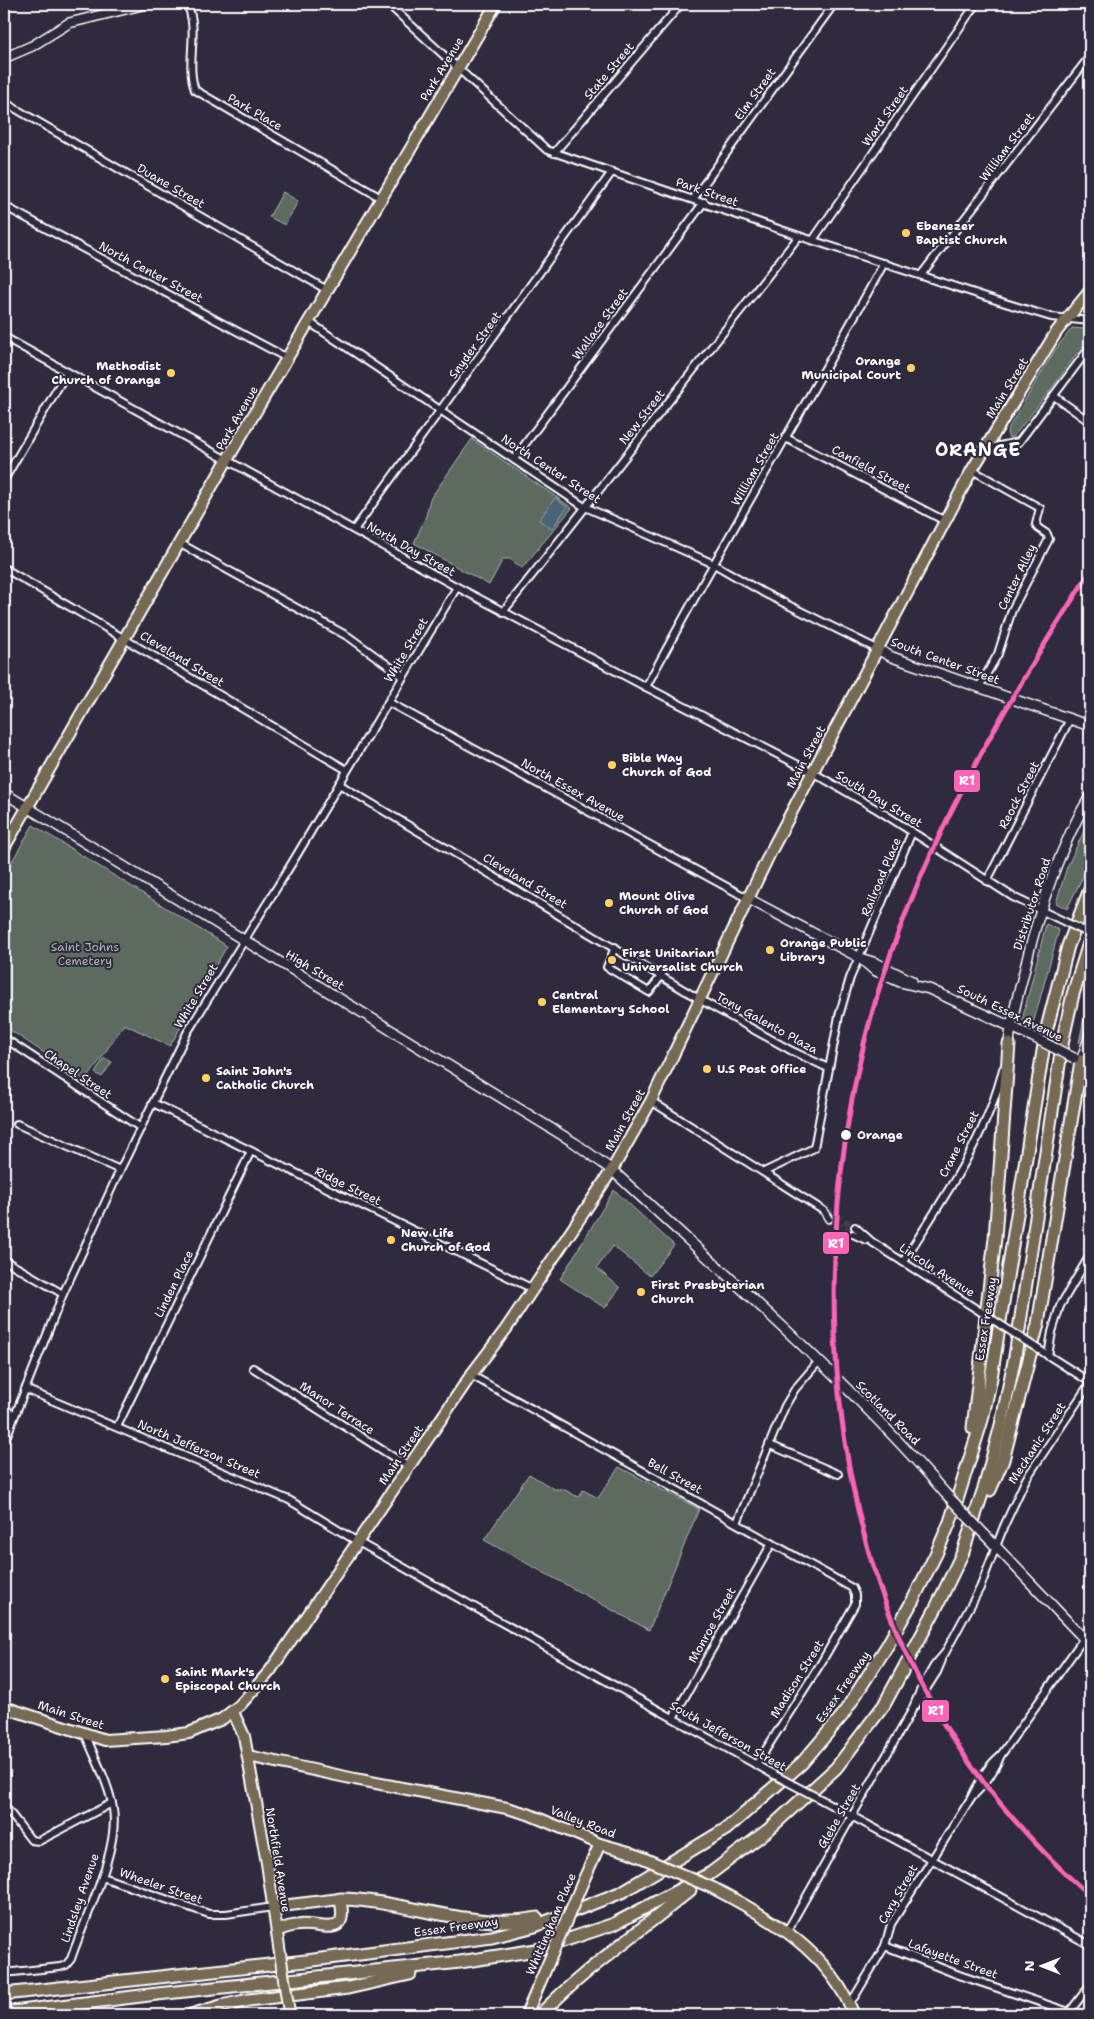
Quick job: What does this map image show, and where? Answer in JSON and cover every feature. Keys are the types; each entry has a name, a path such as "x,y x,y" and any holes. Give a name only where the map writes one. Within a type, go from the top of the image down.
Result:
{"highway":[{"name":"Essex Freeway","path":"4,1994 306,1961 492,1937 535,1926 622,1892 726,1829 802,1763 842,1716 887,1646 936,1554 966,1474 982,1420 991,1378 1046,1032 1068,946 1090,889"},
{"path":"963,1552 985,1485 1001,1425 1015,1356 1063,1039 1073,994 1090,940"},
{"path":"966,1474 982,1359 995,1238 1009,1044"},
{"path":"540,2015 563,1992 711,1872 768,1830 836,1768 884,1705 935,1610 963,1552 1003,1460 1038,1324 1082,1061"},
{"path":"4,2013 157,1994 460,1962 536,1950 614,1924 711,1872"},
{"path":"340,1898 384,1902 435,1914 516,1922 578,1910"},
{"path":"191,2015 249,2000 348,1988 460,1962"},
{"path":"551,2015 563,1992"}],"main road":[{"path":"4,58 32,46 69,23 146,4"},
{"name":"Park Avenue","path":"4,848 227,460 496,4"},
{"name":"Main Street","path":"4,1707 105,1740 189,1733 233,1712 270,1672 471,1375 506,1330 612,1170 650,1101 747,898 972,470 1065,319 1090,291"},
{"name":"South Center Street","path":"877,648 892,657 1090,726"},
{"name":"High Street","path":"4,793 575,1142 612,1170"},
{"name":"Distributor Road","path":"1010,1026 1032,935 1062,853 1090,796"},
{"name":"South Essex Avenue","path":"747,898 860,958 874,970 900,982 918,985 1082,1061"},
{"name":"Crane Street","path":"1009,1044 1010,1026"},
{"path":"1082,1061 1090,1035"},
{"name":"Scotland Road","path":"612,1170 819,1361 905,1447 945,1493 1087,1642"},
{"name":"Northfield Avenue","path":"233,1712 244,1736 248,1756 290,2014"},
{"name":"Valley Road","path":"248,1756 507,1808 540,1818 600,1844 630,1852 713,1888 787,1931 823,1964 849,2003 854,2015"},
{"name":"Whittingham Place","path":"526,2015 600,1844"},
{"path":"273,1907 340,1898 342,1910 338,1923 334,1926 328,1928 302,1925 285,1927 277,1931"}],"street":[{"name":"Park Place","path":"186,4 192,22 191,79 195,90 381,198"},
{"name":"Park Street","path":"388,4 547,150 694,198 799,236 1051,317 1090,321"},
{"name":"State Street","path":"554,152 681,4"},
{"name":"Elm Street","path":"694,198 834,4"},
{"name":"Ward Street","path":"813,240 976,4"},
{"name":"William Street","path":"921,275 1090,56"},
{"name":"Duane Street","path":"4,102 327,290"},
{"name":"Snyder Street","path":"354,530 442,411 612,172"},
{"name":"Wallace Street","path":"514,459 704,202"},
{"name":"North Center Street","path":"4,206 287,358"},
{"name":"New Street","path":"503,612 799,236"},
{"name":"William Street","path":"646,688 714,564 827,368 884,263"},
{"name":"North Center Street","path":"309,322 586,507 714,564 764,593 877,648"},
{"name":"North Day Street","path":"4,337 503,612 646,688 812,772"},
{"path":"984,449 1019,442 1090,347"},
{"path":"4,480 67,372"},
{"path":"1054,396 1090,422"},
{"name":"Canfield Street","path":"786,438 945,521"},
{"name":"Center Alley","path":"972,470 1040,508 1036,524 1038,528 1047,534 1049,539 1012,610 998,654 979,687"},
{"path":"179,543 349,637 404,676"},
{"name":"Cleveland Street","path":"4,568 347,770"},
{"name":"White Street","path":"4,1443 63,1294 120,1170 191,1025 457,587"},
{"name":"North Essex Avenue","path":"388,702 747,898"},
{"name":"Reock Street","path":"988,881 1070,719"},
{"name":"South Day Street","path":"812,772 912,832 1013,897 1090,934"},
{"name":"Cleveland Street","path":"339,784 700,999"},
{"name":"Railroad Place","path":"860,958 882,900 912,832"},
{"path":"615,947 607,967 649,992 662,975"},
{"name":"Tony Galento Plaza","path":"700,999 792,1052 828,1068 838,1016 850,978 860,958"},
{"name":"Chapel Street","path":"4,1038 141,1128"},
{"name":"Crane Street","path":"903,1262 961,1171 997,1091 1009,1044"},
{"path":"764,1172 814,1148 828,1068"},
{"path":"650,1101 827,1211 829,1219"},
{"name":"Ridge Street","path":"153,1104 533,1289"},
{"path":"17,1124 120,1170"},
{"name":"Linden Place","path":"117,1427 251,1151"},
{"name":"Lincoln Avenue","path":"854,1227 872,1242 1090,1382"},
{"name":"Lincoln Avenue","path":"853,1234 872,1242"},
{"path":"1048,1356 1052,1332 1060,1306 1090,1255"},
{"path":"4,1260 63,1294"},
{"path":"737,1524 785,1406 794,1389 819,1361"},
{"name":"Manor Terrace","path":"253,1368 409,1467"},
{"name":"Bell Street","path":"471,1375 852,1588 855,1604"},
{"name":"Mechanic Street","path":"997,1546 1015,1500 1026,1479 1090,1382"},
{"name":"North Jefferson Street","path":"25,1389 289,1500 358,1542"},
{"path":"4,1409 15,1415"},
{"path":"770,1445 838,1474"},
{"name":"South Jefferson Street","path":"358,1542 756,1765 852,1815 1090,1945"},
{"name":"Monroe Street","path":"673,1718 772,1543"},
{"name":"Glebe Street","path":"787,1931 911,1712 934,1666 945,1653 980,1588 997,1546"},
{"name":"Madison Street","path":"756,1765 821,1663 855,1604"},
{"name":"Cary Street","path":"849,2003 856,1996 885,1946 891,1924 971,1798 987,1780 1001,1755 1087,1642"},
{"name":"Lindsley Avenue","path":"4,1973 60,1968 66,1965 72,1956 102,1877 114,1823 112,1803 85,1733"},
{"path":"4,1805 31,1840 39,1841 112,1803"},
{"name":"Wheeler Street","path":"102,1877 210,1914 226,1914 273,1907"},
{"name":"Lafayette Street","path":"885,1946 1069,2014"},
{"path":"1069,2014 1090,1986"}],"green space":[{"path":"283,192 298,201 285,225 269,217"},
{"path":"1072,328 1085,329 1089,337 1014,436 1009,438 1007,434 1008,429 1055,350"},
{"path":"472,439 572,508 522,568 510,559 503,559 489,585 414,543 426,516 430,499"},
{"path":"968,665 979,669 975,677 966,674"},
{"path":"1090,818 1090,862 1067,909 1056,903 1067,867"},
{"name":"Saint Johns Cemetery","path":"33,825 227,946 170,1046 124,1024 86,1081 4,1026 4,875"},
{"path":"1046,924 1059,930 1033,1024 1022,1020"},
{"path":"1090,987 1090,1018 1079,1043"},
{"path":"104,1058 112,1062 102,1077 95,1073"},
{"path":"614,1190 674,1245 650,1276 613,1246 597,1268 620,1288 605,1308 560,1279"},
{"path":"619,1467 699,1509 649,1630 484,1540 529,1474 554,1489 563,1489 578,1497 583,1490 598,1498"}],"water":[{"path":"555,498 567,507 552,529 539,520"}],"tunnel":[{"path":"829,1211 855,1227"},
{"path":"829,1219 853,1234"}],"transit line":[{"name":"R1","path":"1090,572 1033,663 979,757 931,853 891,953 865,1039 847,1130 836,1225 834,1320 841,1415 858,1508 883,1597 919,1680 954,1740 994,1796 1040,1848 1090,1896"}],"place":[{"name":"Ebenezer Baptist Church","path":"906,233"},
{"name":"Orange Municipal Court","path":"911,368"},
{"name":"Methodist Church of Orange","path":"171,373"},
{"name":"Bible Way Church of God","path":"612,765"},
{"name":"Mount Olive Church of God","path":"609,903"},
{"name":"Orange Public Library","path":"770,950"},
{"name":"First Unitarian Universalist Church","path":"612,960"},
{"name":"Central Elementary School","path":"542,1002"},
{"name":"U.S Post Office","path":"707,1069"},
{"name":"Saint John's Catholic Church","path":"206,1078"},
{"name":"Orange","path":"846,1135"},
{"name":"New Life Church of God","path":"391,1240"},
{"name":"First Presbyterian Church","path":"641,1292"},
{"name":"Saint Mark's Episcopal Church","path":"165,1679"}],"district":[{"name":"ORANGE","path":"978,450"}]}
